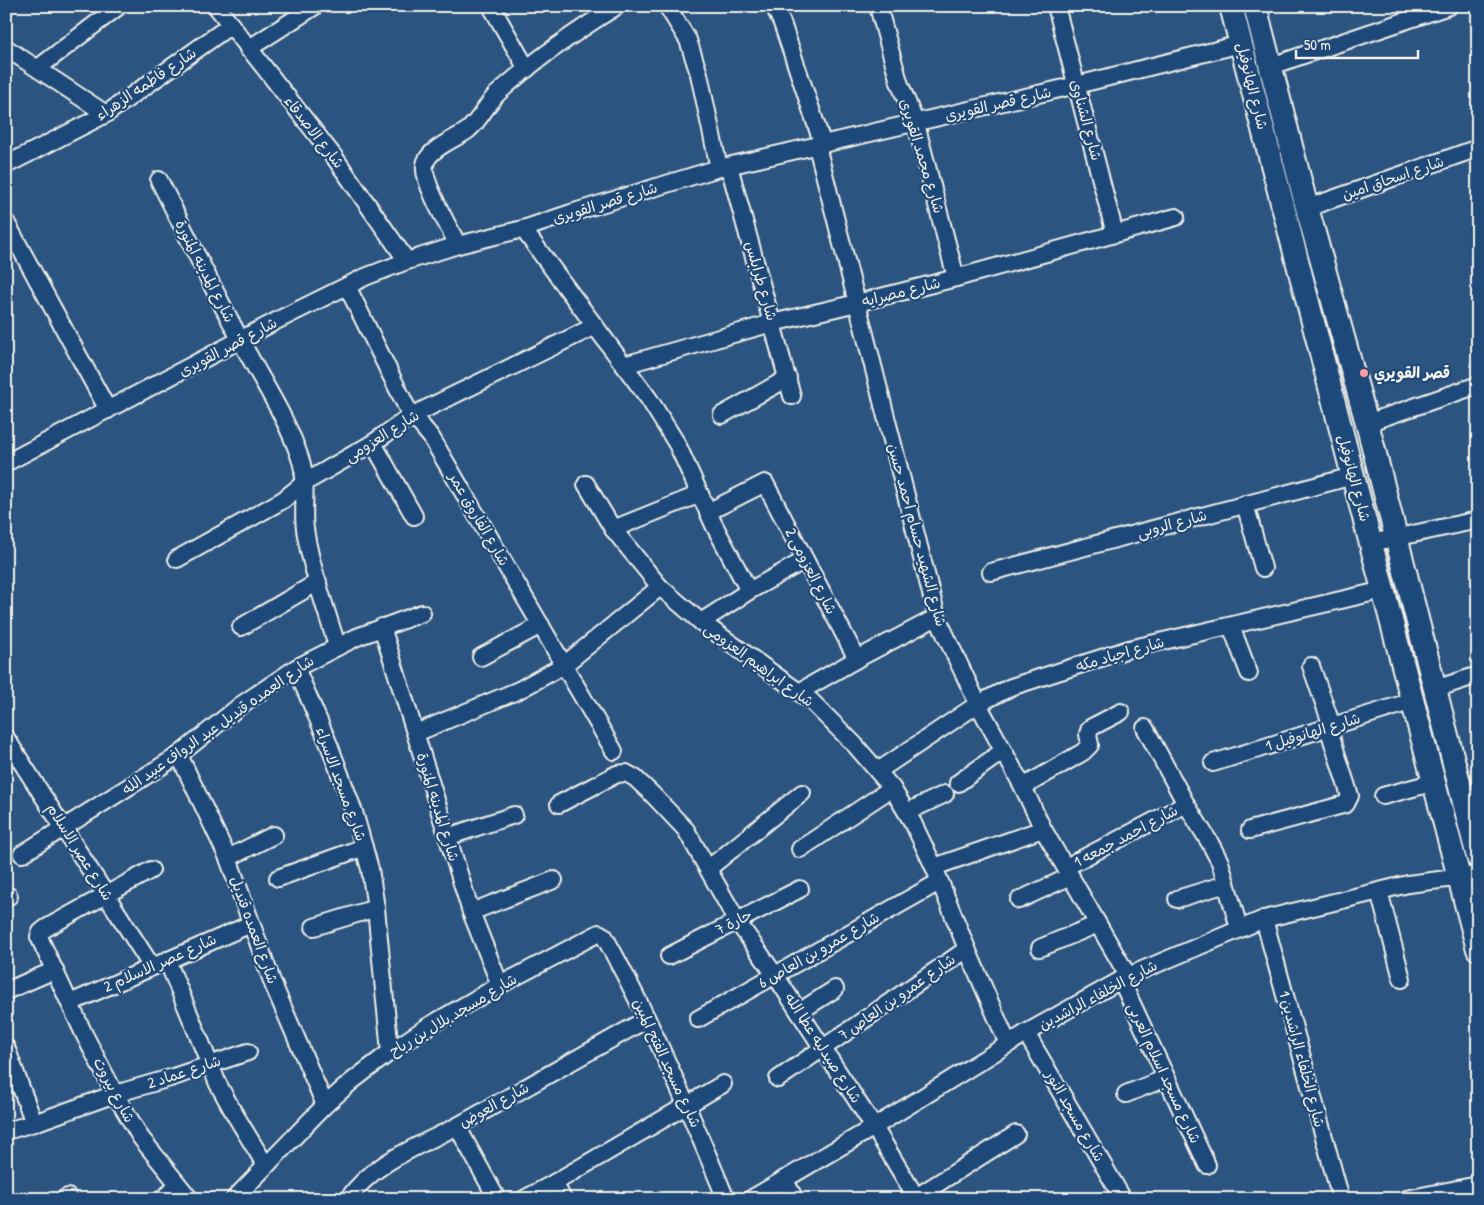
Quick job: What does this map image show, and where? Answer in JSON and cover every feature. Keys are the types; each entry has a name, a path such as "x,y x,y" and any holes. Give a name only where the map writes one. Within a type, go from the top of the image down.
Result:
{"street":[{"path":"38,68 119,6"},
{"name":"شارع الاصدقاء","path":"216,6 335,158 407,261"},
{"path":"248,49 315,6"},
{"path":"491,6 527,69"},
{"path":"458,245 427,184 424,165 428,158 434,151 468,129 495,96 527,69 587,25 617,6"},
{"name":"شارع طرابلس","path":"667,6 688,40 699,74 724,167 772,323 792,396"},
{"name":"شارع الشهيد حسام احمد حسن","path":"774,6 782,22 820,145 857,304 937,617 978,704 1044,829 1098,924 1124,978"},
{"name":"شارع محمد القويرى","path":"878,6 899,82 916,124 956,278"},
{"name":"شارع الشناوى","path":"1056,6 1115,234"},
{"name":"شارع الهانوفيل","path":"1231,6 1353,476 1435,782 1468,876 1478,949"},
{"name":"شارع الهانوفيل","path":"1255,6 1367,423 1478,856"},
{"path":"1271,66 1449,6"},
{"name":"شارع فاطمه الزهراء","path":"6,165 106,114 230,26"},
{"name":"شارع قصر القويرى","path":"6,463 347,286 407,261 458,245 522,229 724,167 1077,86 1241,44"},
{"path":"6,48 106,114"},
{"name":"شارع اسحاق امين","path":"1308,208 1478,148"},
{"name":"شارع المدينه المنورة","path":"159,180 240,340 281,413 294,441 302,463 305,528 311,559 337,646"},
{"name":"شارع مصرايه","path":"624,365 772,323 857,304 1176,217"},
{"path":"6,222 108,410"},
{"path":"522,229 624,365 677,444 708,512 749,591"},
{"name":"شارع الفاروق عمر","path":"347,286 411,416 431,437 614,751"},
{"name":"شارع العزومى","path":"176,559 283,500 304,483 373,444 411,416 595,326"},
{"path":"722,415 788,378"},
{"path":"1367,423 1478,385"},
{"path":"373,444 414,516"},
{"name":"شارع الروبى","path":"991,572 1353,476"},
{"name":"شارع العزومى 2","path":"708,512 765,483 857,659"},
{"name":"شارع ابراهيم العزومى","path":"586,484 613,529 660,587 701,622 810,700 855,745 892,788 907,812 937,875 1008,1044"},
{"path":"613,529 700,494"},
{"path":"1246,504 1263,568"},
{"path":"1371,543 1478,520"},
{"path":"701,622 749,591 805,560"},
{"path":"241,627 318,582"},
{"path":"416,733 520,690 564,665 660,587"},
{"name":"شارع اجياد مكه","path":"878,771 978,704 1011,687 1130,649 1384,590"},
{"name":"شارع العمده قنديل عبد الرواف عبيد الله","path":"22,854 179,755 241,705 296,668 337,646 422,613"},
{"path":"799,692 937,617"},
{"path":"481,657 541,625"},
{"path":"1231,626 1249,674"},
{"name":"شارع المدينه المنورة","path":"382,627 470,912 500,985"},
{"path":"1250,830 1346,804 1350,796 1312,666"},
{"name":"شارع مسجد الاسراء","path":"296,668 330,747 354,812 370,869 376,908 390,1052"},
{"path":"1435,689 1478,675"},
{"name":"شارع الهانوفيل 1","path":"1214,763 1413,701"},
{"path":"1023,787 1083,752 1090,745 1088,734 1090,728 1121,712"},
{"path":"1146,728 1216,856 1239,928"},
{"name":"شارع عصر الاسلام","path":"6,738 107,894 160,963 211,1064 218,1084 266,1166"},
{"path":"958,783 1003,751"},
{"name":"شارع العمده قنديل","path":"179,755 228,858 276,992 325,1105"},
{"name":"شارع صيدليه عطا الله","path":"559,804 617,774 626,773 635,778 652,794 686,830 738,920 874,1127 915,1198"},
{"path":"1383,796 1435,782"},
{"path":"800,849 892,788"},
{"path":"709,868 802,793"},
{"path":"907,812 945,794"},
{"name":"شارع احمد جمعه 1","path":"1019,900 1186,804"},
{"path":"448,837 514,815"},
{"name":"شارع عمرو بن العاص 6","path":"698,1019 775,975 937,875 1044,829"},
{"path":"228,858 274,835"},
{"path":"278,878 364,847"},
{"path":"107,894 151,870"},
{"name":"شارع الخلفاء الراشدين","path":"751,1199 874,1127 1026,1033 1124,978 1264,919 1408,884 1468,876"},
{"path":"470,912 554,880"},
{"path":"1178,898 1226,884"},
{"name":"حارة 7","path":"669,956 800,889"},
{"path":"1379,891 1402,979"},
{"name":"شارع بيروت","path":"107,894 41,932 39,937 115,1094 141,1138 190,1199"},
{"path":"314,927 376,908"},
{"name":"شارع الخلفاء الراشدين 1","path":"1264,919 1340,1199"},
{"name":"شارع عصر الاسلام 2","path":"70,1003 251,924"},
{"path":"1040,948 1098,924"},
{"name":"شارع مسجد بلال بن رباح","path":"234,1199 325,1105 390,1052 427,1027 500,985 599,933"},
{"name":"شارع مسجد الفتح المبين","path":"599,933 604,936 647,1020 687,1105 726,1199"},
{"name":"شارع عمرو بن العاص 7","path":"778,1079 967,949"},
{"path":"6,991 55,970"},
{"name":"شارع مسجد اسلام العربى","path":"1124,978 1166,1078 1207,1165"},
{"path":"799,1012 835,989"},
{"name":"شارع العوض","path":"348,1199 366,1177 379,1167 457,1126 647,1020"},
{"name":"شارع مسجد النور","path":"1026,1033 1123,1199"},
{"path":"6,1047 34,1123"},
{"name":"شارع عماد 2","path":"6,1132 115,1094 248,1052"},
{"path":"1126,1094 1166,1078"},
{"path":"524,1199 723,1084"},
{"path":"457,1126 497,1199"},
{"path":"915,1198 1016,1134"},
{"path":"784,1179 795,1199"},
{"path":"554,1183 563,1199"},
{"path":"162,1199 178,1186"},
{"path":"1406,1199 1471,1191"}],"place":[{"name":"قصر القويري","path":"1364,373"}]}
